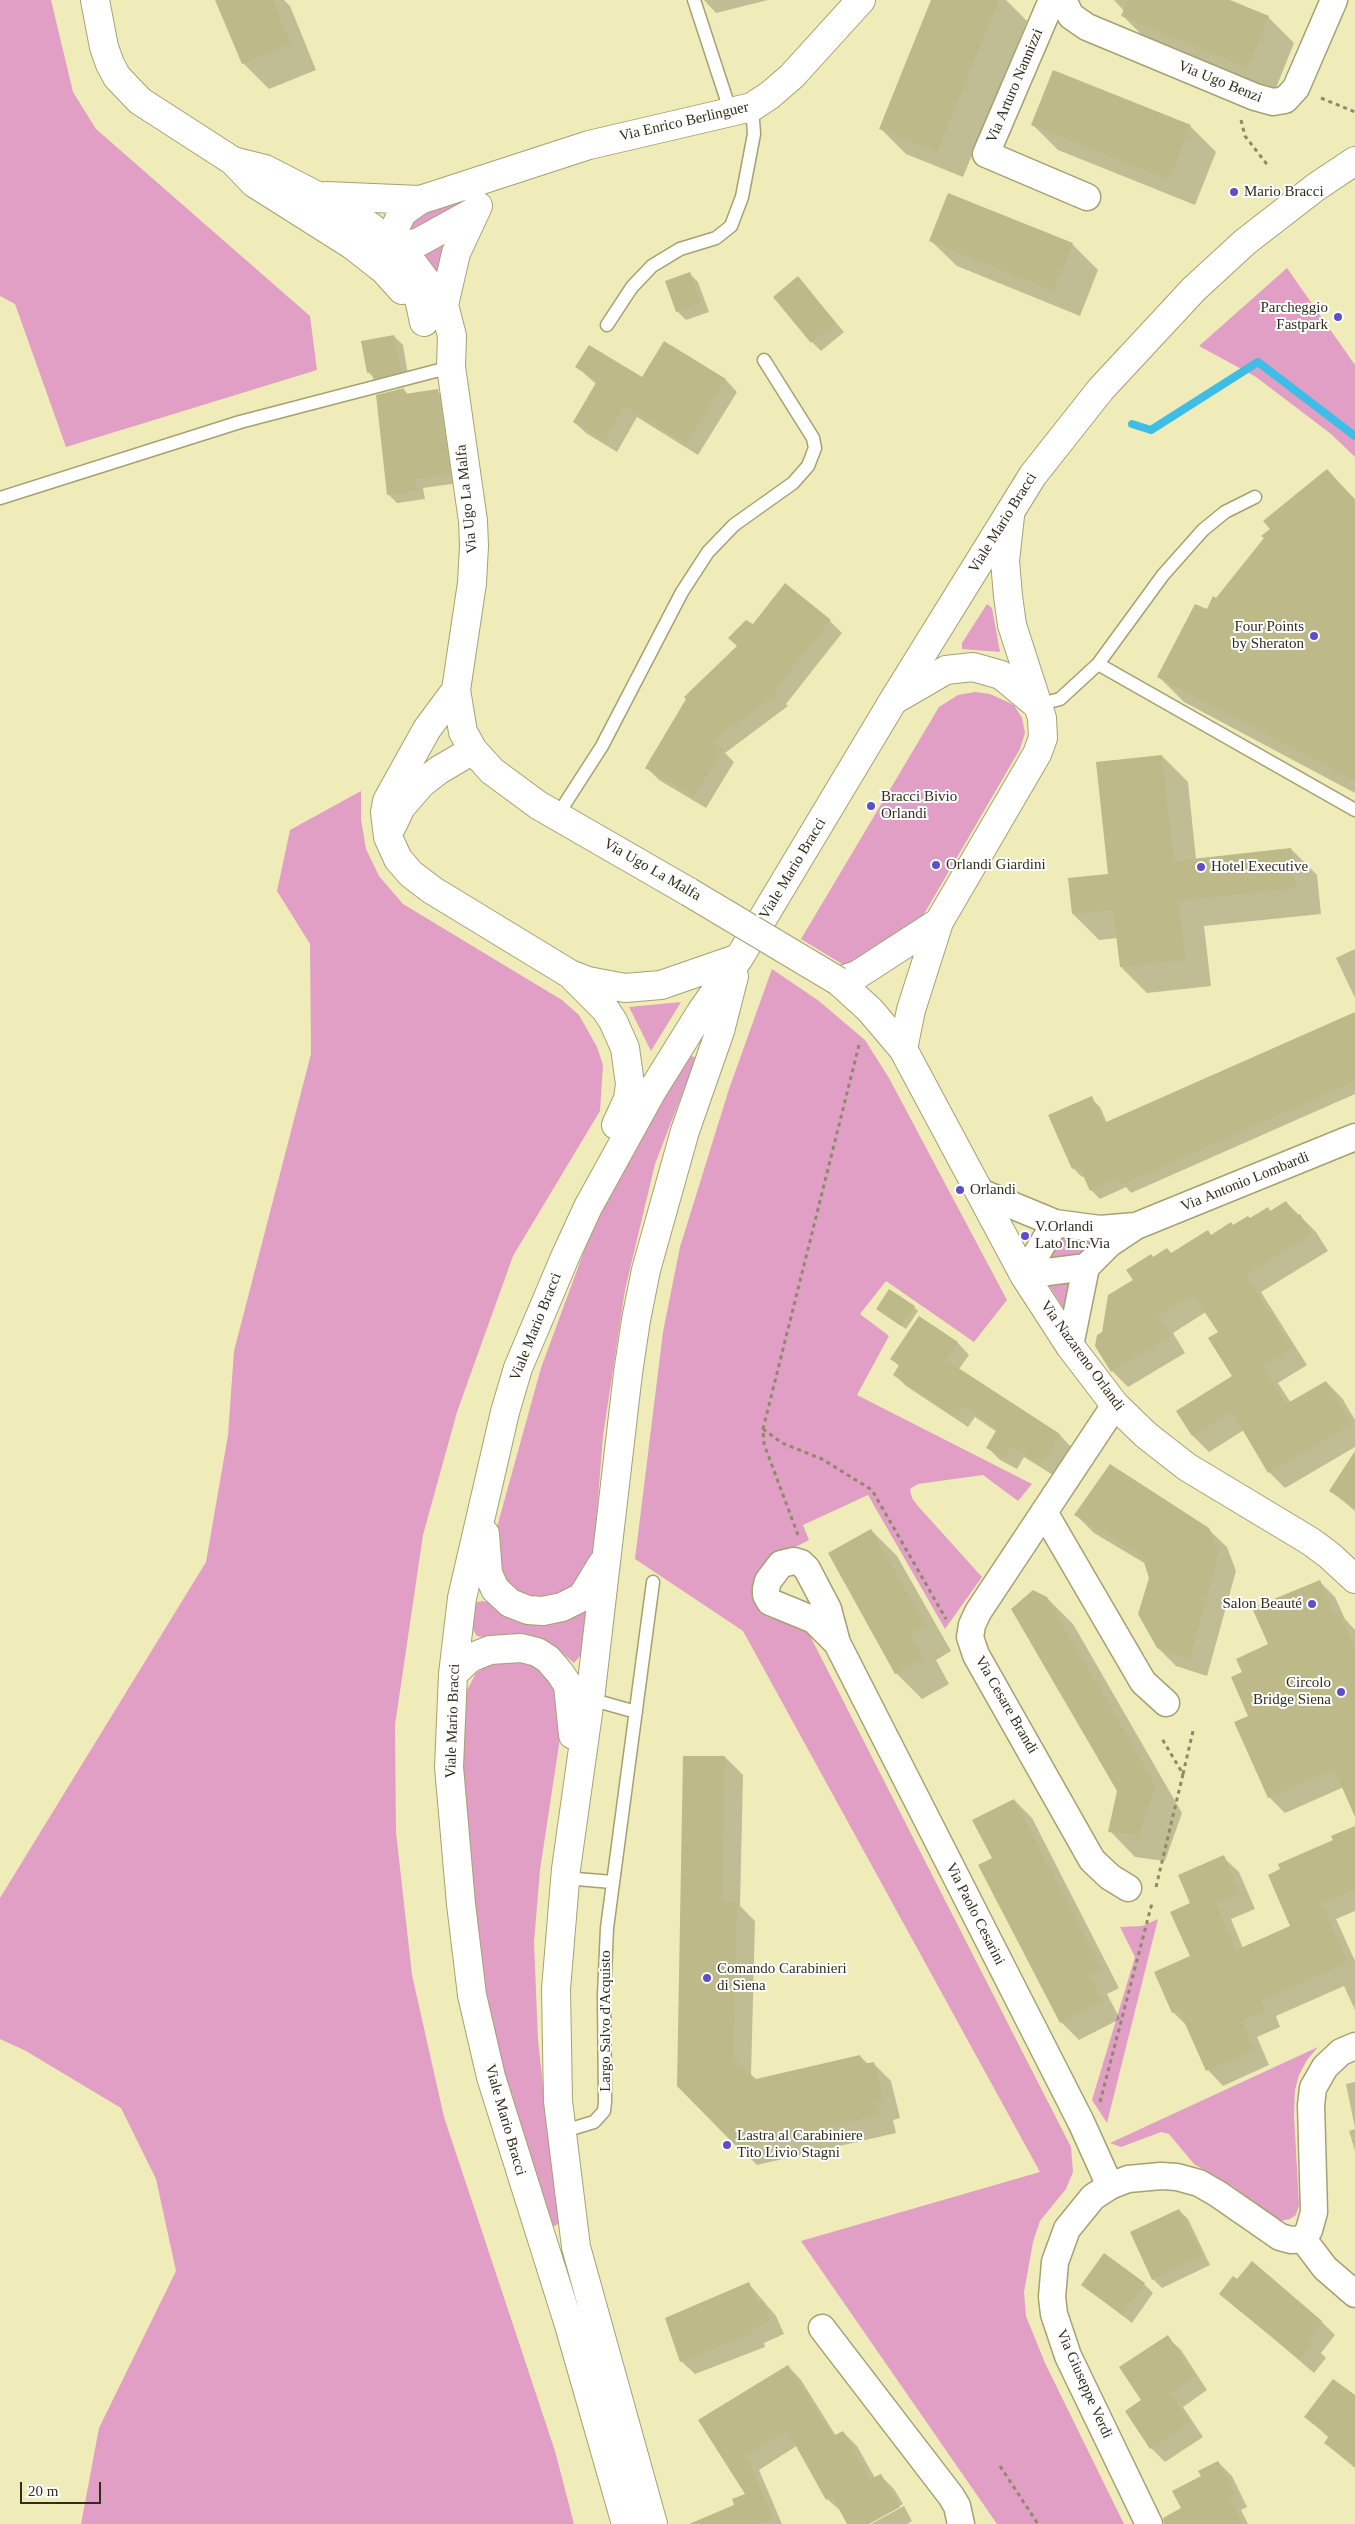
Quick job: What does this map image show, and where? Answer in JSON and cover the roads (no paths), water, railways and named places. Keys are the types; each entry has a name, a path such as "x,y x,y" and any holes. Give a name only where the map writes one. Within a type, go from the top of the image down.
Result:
{"street":[{"name":"Via Ugo La Malfa","path":"94,0 104,47 118,77 140,101 233,161 254,183 308,203 355,216 393,246 421,273 434,313 452,336 451,367 474,546 472,583 456,690 463,732 473,750 492,771 538,804 838,981"},
{"name":"Via Enrico Berlinguer","path":"308,203 346,198 420,200 611,139 742,110 770,95 792,76 861,0"},
{"name":"Via Arturo Nannizzi","path":"1052,0 986,154 1087,197"},
{"name":"Via Ugo Benzi","path":"1063,0 1071,16 1086,27 1255,97 1272,102 1285,100 1296,88 1334,0"},
{"name":"Viale Mario Bracci","path":"626,2524 569,2326 491,2077 472,1995 454,1836 449,1768 453,1674 462,1598 504,1412 534,1328 588,1208 652,1090 700,1012 739,958 893,701 1033,475 1075,420 1132,354 1182,301 1245,242 1316,187 1355,161"},
{"path":"434,313 456,252 475,211 499,176"},
{"name":"Via Enrico Berlinguer","path":"393,246 394,230 402,213 420,200"},
{"name":"Via Ugo La Malfa","path":"308,203 378,265 408,297 434,313"},
{"path":"393,246 419,242 475,211"},
{"path":"904,1048 911,1010 939,922 1041,746 1044,728 1012,625 1008,596 1005,561 1011,510"},
{"path":"893,701 946,670 973,667 1001,675 1037,705"},
{"name":"Via Ugo La Malfa","path":"456,690 427,729 390,792 385,812 388,837 403,866 421,882 570,974 594,998 613,1021 625,1048 630,1073 628,1099 598,1163 588,1208"},
{"path":"388,837 396,816 411,794 439,770 473,750"},
{"path":"838,981 857,975 939,922"},
{"name":"Via Ugo La Malfa","path":"570,974 604,985 625,988 642,987 677,981 739,958"},
{"name":"Viale Mario Bracci","path":"653,2524 578,2258 561,2132 557,2081 556,1988 565,1878 590,1699 628,1373 646,1270 685,1132 720,1031 739,958"},
{"name":"Via Nazareno Orlandi","path":"838,981 870,1010 904,1048 1024,1275 1070,1346 1115,1405 1146,1435 1187,1467 1310,1541 1329,1555 1355,1579"},
{"name":"Via Antonio Lombardi","path":"1086,1267 1109,1244 1136,1226 1355,1137"},
{"name":"Via Antonio Lombardi","path":"980,1192 1055,1223 1100,1229 1136,1226"},
{"path":"1024,1275 1055,1223"},
{"path":"1024,1275 1086,1267 1070,1346"},
{"name":"Via Cesare Brandi","path":"1115,1405 975,1619 970,1631 971,1643 1092,1860 1110,1877 1128,1888"},
{"path":"504,1412 485,1528 488,1573 495,1589 510,1604 528,1610 543,1611 562,1607 582,1597 595,1579 607,1554"},
{"path":"1044,1512 1142,1682 1166,1703"},
{"name":"Via Paolo Cesarini","path":"836,1643 1077,2113 1110,2186"},
{"path":"453,1674 470,1658 490,1650 521,1648 538,1652 548,1660 568,1685 577,1789"},
{"path":"1355,2046 1341,2052 1329,2063 1317,2078 1313,2088 1311,2105 1314,2212 1309,2230 1303,2239 1317,2260 1332,2276 1355,2294"},
{"name":"Via Giuseppe Verdi","path":"1149,2524 1068,2356 1054,2314 1052,2297 1055,2262 1067,2229 1093,2197 1110,2186 1144,2176 1189,2180 1218,2194 1280,2238 1297,2241 1303,2239"},
{"path":"822,2328 951,2496 957,2506 961,2524"}],"lane":[{"path":"607,325 632,287 652,266 680,249 716,238 731,226 742,197 754,134 694,0"},
{"path":"557,816 602,746 682,592 708,552 734,525 793,483 808,466 815,448 814,438 764,360"},
{"path":"0,498 240,422 451,367"},
{"path":"1037,705 1056,702 1098,664 1163,575 1197,536 1225,512 1255,497"},
{"path":"1098,664 1355,810"},
{"name":"Largo Salvo d'Acquisto","path":"561,2132 594,2122 604,2111 604,1995 607,1928 653,1582"},
{"path":"590,1699 636,1712"},
{"path":"565,1878 612,1882"}],"waterway":[{"path":"1132,424 1151,430 1258,362 1355,436"}],"place":[{"name":"Mario Bracci","path":"1234,192"},
{"name":"Parcheggio Fastpark","path":"1338,317"},
{"name":"Four Points by Sheraton","path":"1314,636"},
{"name":"Bracci Bivio Orlandi","path":"871,806"},
{"name":"Orlandi Giardini","path":"936,865"},
{"name":"Hotel Executive","path":"1201,867"},
{"name":"Orlandi","path":"960,1190"},
{"name":"V.Orlandi Lato Inc.Via","path":"1025,1236"},
{"name":"Salon Beauté","path":"1312,1604"},
{"name":"Circolo Bridge Siena","path":"1341,1692"},
{"name":"Comando Carabinieri di Siena","path":"707,1978"},
{"name":"Lastra al Carabiniere Tito Livio Stagni","path":"727,2145"}]}
